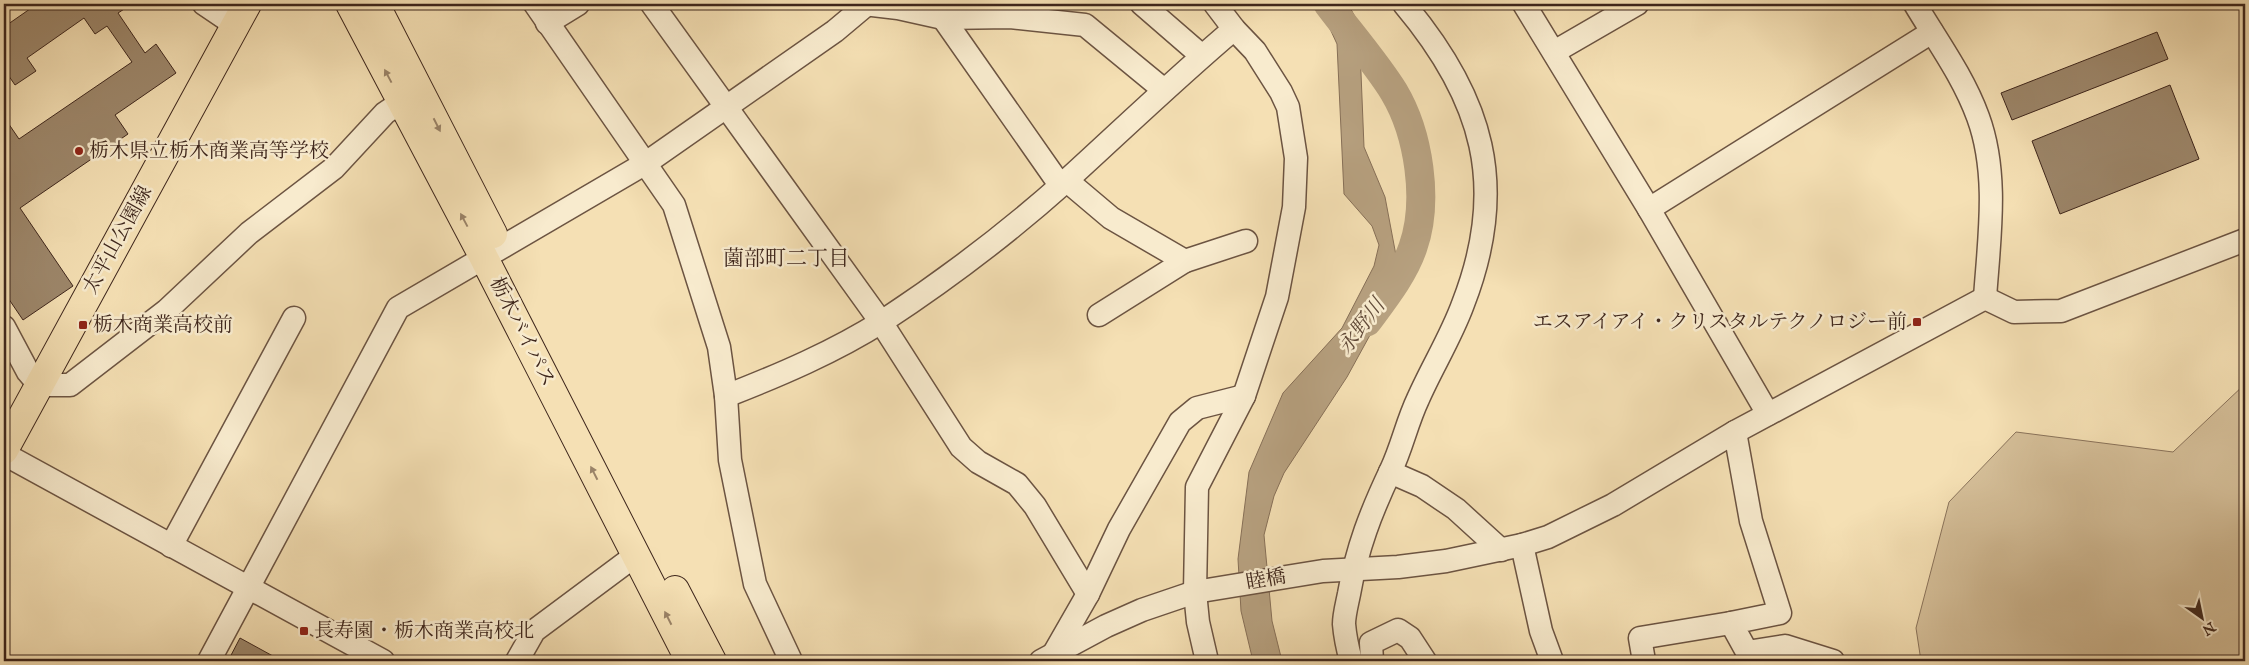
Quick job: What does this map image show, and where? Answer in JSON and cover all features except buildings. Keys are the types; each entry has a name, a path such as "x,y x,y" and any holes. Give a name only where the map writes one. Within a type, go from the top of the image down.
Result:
{"main road":[{"name":"栃木バイパス","path":"350,4 410,96 712,661"},
{"name":"栃木バイパス","path":"375,4 410,96"},
{"name":"太平山公園線","path":"4,450 241,15"},
{"name":"栃木バイパス","path":"492,252 636,555 690,661"}],"street":[{"path":"204,4 241,15"},
{"path":"535,4 674,205 707,306 718,347 726,396 730,460 755,584 791,661"},
{"path":"548,23 578,4"},
{"path":"652,4 725,108 881,322 961,447 978,462 1017,484 1035,506 1088,594"},
{"path":"209,661 398,308 646,163 835,30 865,4 898,8 943,18 1010,17 1085,25 1164,90"},
{"path":"1142,4 1202,56"},
{"path":"1207,661 1198,622 1202,591 1197,487 1244,396 1277,297 1294,207 1296,158 1288,107 1282,92 1255,51 1234,29 1215,4"},
{"path":"1351,661 1344,624 1353,568 1370,514 1390,472 1417,400 1463,304 1475,267 1487,202 1485,170 1473,114 1440,49 1404,4"},
{"path":"1524,4 1649,209 1768,414"},
{"path":"1554,52 1637,4"},
{"path":"1915,4 1955,68 1970,98 1978,118 1988,158 1990,210 1985,298 2014,312 2060,311 2245,240"},
{"path":"943,18 1063,183 1111,218 1185,261"},
{"path":"726,396 785,373 881,322 954,270 1063,183 1164,90 1234,29"},
{"path":"1649,209 1932,32"},
{"path":"4,327 28,372 38,385 70,385 166,311 249,233 334,168 385,112 410,96"},
{"path":"1099,314 1185,261 1246,241"},
{"name":"睦橋","path":"1050,659 1142,610 1202,591 1323,571 1398,567 1512,548 1548,537 1613,505 1768,414 1985,298"},
{"path":"171,546 294,318"},
{"path":"1050,659 1088,594 1119,529 1180,422 1197,408 1244,396"},
{"path":"1644,661 1640,638 1780,613 1751,521 1736,432"},
{"path":"4,454 383,661"},
{"path":"1390,472 1422,486 1512,548 1552,661"},
{"path":"517,661 534,631 636,555"},
{"path":"1732,623 1747,652 1785,646 1833,661"},
{"path":"1372,661 1371,643 1398,630 1410,638 1425,661"}],"shaded area":[{"path":"2245,384 2245,655 2238,661 1921,661 1916,628 1949,502 2016,432 2173,452"}],"water":[{"path":"1315,4 1348,4 1359,24 1364,147 1385,197 1398,266 1381,315 1347,377 1284,473 1274,496 1264,535 1272,621 1282,661 1253,661 1241,611 1238,559 1249,472 1283,393 1342,328 1374,266 1379,245 1372,226 1344,194 1337,44 1325,18"}],"waterway":[{"name":"永野川","path":"1328,4 1394,92 1410,127 1419,168 1420,209 1418,229 1413,247 1399,277 1367,322"}],"place":[{"name":"栃木県立栃木商業高等学校","path":"79,151"},
{"name":"エスアイアイ・クリスタルテクノロジー前","path":"1917,322"},
{"name":"栃木商業高校前","path":"83,325"},
{"name":"長寿園・栃木商業高校北","path":"304,631"}],"district":[{"name":"薗部町二丁目","path":"786,259"}]}
